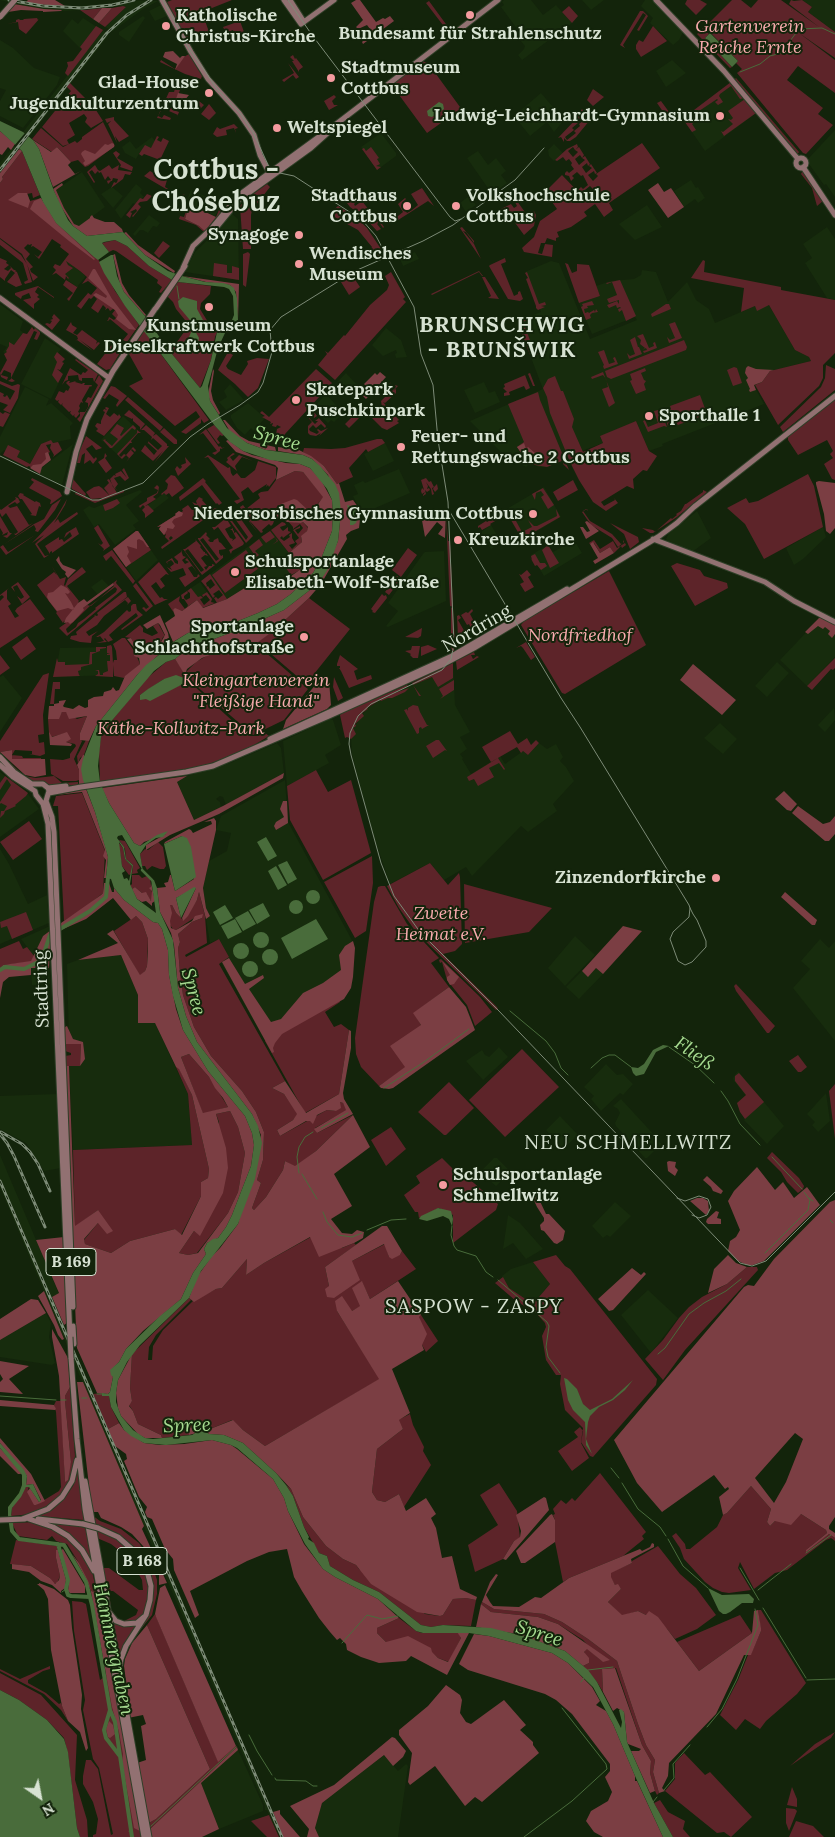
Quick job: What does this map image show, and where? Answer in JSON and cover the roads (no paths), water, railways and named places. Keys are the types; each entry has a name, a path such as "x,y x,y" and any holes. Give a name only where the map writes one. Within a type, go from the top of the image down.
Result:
{"main road":[{"path":"0,11 10,0"},
{"path":"0,17 15,0"},
{"path":"162,0 208,79 239,113 254,135 260,155 270,175"},
{"path":"284,0 302,23"},
{"path":"290,0 302,23"},
{"path":"302,23 334,0"},
{"path":"67,492 83,428 109,378 195,250 216,229 230,207 498,0"},
{"path":"656,0 742,91 798,159 796,162 797,166 804,167 835,215"},
{"path":"0,298 109,378"},
{"name":"Nordring","path":"652,539 835,396"},
{"name":"Nordring","path":"48,793 199,769 228,760 259,747 408,680 455,656 669,530 695,506"},
{"path":"666,545 663,539 669,530"},
{"path":"652,539 765,582 794,601 835,622"},
{"name":"Nordring","path":"259,747 276,735 455,656"},
{"path":"0,758 18,775 32,784 43,784 48,793 39,798"},
{"name":"Stadtring","path":"0,765 13,777 35,791 44,806 48,824 56,926"},
{"path":"35,791 38,785"},
{"name":"Stadtring","path":"48,793 54,832 56,936 66,1180"},
{"name":"B 169","path":"66,1180 70,1337 78,1452 97,1581"},
{"name":"B 169","path":"66,1180 75,1364 83,1467 119,1677"},
{"path":"20,1519 48,1509 62,1498 74,1475 78,1452"},
{"name":"B 168","path":"29,1519 53,1527 74,1541 86,1555 97,1581 146,1830"},
{"name":"B 168","path":"2,1520 56,1520 98,1528 127,1543 144,1565 150,1586 150,1600 146,1615 126,1646 121,1659 119,1677 146,1830 144,1837"},
{"path":"106,1609 118,1622 127,1625 136,1623 146,1615"}],"waterway":[{"path":"740,72 760,64 770,56 781,53 799,29 822,28 835,34"},
{"path":"177,286 179,299"},
{"path":"202,345 209,346"},
{"path":"142,870 152,880"},
{"name":"Hammergraben","path":"0,970 5,967 24,969 38,962 45,950 50,935 90,911 106,897 108,877"},
{"path":"510,1011 546,1041 555,1053 561,1068 568,1075"},
{"path":"384,1088 469,1029"},
{"name":"Fließ","path":"669,1047 695,1065 714,1083"},
{"name":"Fließ","path":"591,1068 602,1058 609,1055 615,1055 631,1067"},
{"name":"Fließ","path":"721,1091 740,1124 760,1145"},
{"path":"321,1128 348,1113"},
{"path":"299,1173 297,1157 299,1147 305,1137 313,1132"},
{"name":"Fließ","path":"772,1157 802,1189"},
{"path":"302,1174 317,1199"},
{"name":"Fließ","path":"765,1253 808,1210 810,1200 804,1192"},
{"name":"Fließ","path":"809,1198 813,1201"},
{"path":"323,1212 327,1222 338,1235 352,1237 362,1233"},
{"path":"367,1230 391,1220 406,1219"},
{"name":"Fließ","path":"830,1220 833,1223"},
{"name":"Fließ","path":"452,1226 451,1235 457,1250 476,1256 486,1272 493,1277"},
{"name":"Fließ","path":"658,1354 665,1348 689,1314 726,1291 741,1279"},
{"name":"Fließ","path":"498,1280 547,1322 549,1326 546,1347 548,1357 560,1373"},
{"path":"97,1394 104,1394"},
{"path":"0,1396 56,1400"},
{"path":"82,1398 87,1398"},
{"path":"61,1400 66,1400"},
{"path":"611,1468 619,1478"},
{"path":"622,1483 638,1509 660,1527 666,1536"},
{"name":"Hammergraben","path":"10,1517 12,1531 19,1539 64,1545 86,1582 92,1605 110,1710 115,1722 132,1837"},
{"path":"806,1553 831,1535"},
{"path":"668,1539 683,1566 708,1588"},
{"path":"58,1544 68,1580 66,1589 68,1595 90,1597"},
{"path":"758,1590 791,1564"},
{"path":"740,1568 759,1600"},
{"path":"62,1592 66,1589"},
{"path":"763,1608 806,1678"},
{"path":"707,1727 722,1709 737,1679 758,1625 755,1609"},
{"path":"342,1643 367,1615 382,1619 398,1616"},
{"path":"588,1670 613,1667"},
{"path":"581,1682 584,1678"},
{"path":"807,1680 835,1679"},
{"path":"524,1837 572,1801 607,1769 606,1764 562,1708"},
{"path":"110,1710 104,1730 106,1738 119,1755"},
{"path":"249,1735 272,1775"},
{"path":"664,1790 674,1778 673,1764 690,1745"},
{"path":"150,1827 236,1747"},
{"path":"275,1778 276,1780 306,1781 313,1786 317,1786"},
{"path":"653,1802 657,1797"}],"tram line":[{"path":"163,0 190,50 217,89 240,113 253,132 269,167 275,172 294,176 362,220 376,236 414,307 421,354 433,385 438,440 448,502 454,644 451,659 442,670 371,704 358,716 350,733 351,755 381,863 394,896 420,932 498,1010 740,1263 752,1266 766,1261 835,1192"},
{"path":"288,0 312,35 450,217 455,221 461,219"},
{"path":"0,456 92,500 99,500 143,483 190,437 258,392 263,383 272,352 270,330 281,317 355,271 423,241 453,225 515,180 544,148"},
{"path":"450,512 561,698 580,727 689,905 697,920 706,941 706,947 692,962 685,965 678,961 670,939 673,932 689,917 690,908"},
{"path":"677,1198 685,1201 699,1196 708,1199 711,1207 707,1215 699,1218 692,1215"}],"railway":[{"path":"9,0 43,6 82,8 112,5 134,0"},
{"path":"0,170 107,33 127,15 151,0"},
{"path":"1,1132 22,1144 30,1152 38,1164 50,1191"},
{"path":"0,1134 14,1156 45,1227"},
{"path":"0,1181 282,1837"}],"place":[{"name":"Bundesamt für Strahlenschutz","path":"470,15"},
{"name":"Katholische Christus-Kirche","path":"166,26"},
{"name":"Stadtmuseum Cottbus","path":"331,78"},
{"name":"Glad-House Jugendkulturzentrum","path":"209,93"},
{"name":"Ludwig-Leichhardt-Gymnasium","path":"720,116"},
{"name":"Weltspiegel","path":"277,128"},
{"name":"Stadthaus Cottbus","path":"407,206"},
{"name":"Volkshochschule Cottbus","path":"456,206"},
{"name":"Synagoge","path":"299,235"},
{"name":"Wendisches Museum","path":"299,264"},
{"name":"Kunstmuseum Dieselkraftwerk Cottbus","path":"209,307"},
{"name":"Skatepark Puschkinpark","path":"296,400"},
{"name":"Sporthalle 1","path":"649,416"},
{"name":"Feuer- und Rettungswache 2 Cottbus","path":"401,447"},
{"name":"Niedersorbisches Gymnasium Cottbus","path":"533,514"},
{"name":"Kreuzkirche","path":"458,540"},
{"name":"Schulsportanlage Elisabeth-Wolf-Straße","path":"235,572"},
{"name":"Sportanlage Schlachthofstraße","path":"304,637"},
{"name":"Zinzendorfkirche","path":"716,878"},
{"name":"Schulsportanlage Schmellwitz","path":"443,1185"}],"district":[{"name":"Cottbus - Chóśebuz","path":"216,187"},
{"name":"BRUNSCHWIG - BRUNŠWIK","path":"502,338"},
{"name":"NEU SCHMELLWITZ","path":"628,1143"},
{"name":"SASPOW - ZASPY","path":"474,1307"}],"park label":[{"name":"Gartenverein Reiche Ernte","path":"750,37"},
{"name":"Nordfriedhof","path":"580,636"},
{"name":"Kleingartenverein \"Fleißige Hand\"","path":"256,691"},
{"name":"Käthe-Kollwitz-Park","path":"181,729"},
{"name":"Zweite Heimat e.V.","path":"441,924"}],"water label":[{"name":"Spree","path":"277,439"},
{"name":"Spree","path":"193,992"},
{"name":"Spree","path":"187,1426"},
{"name":"Spree","path":"539,1634"}]}
